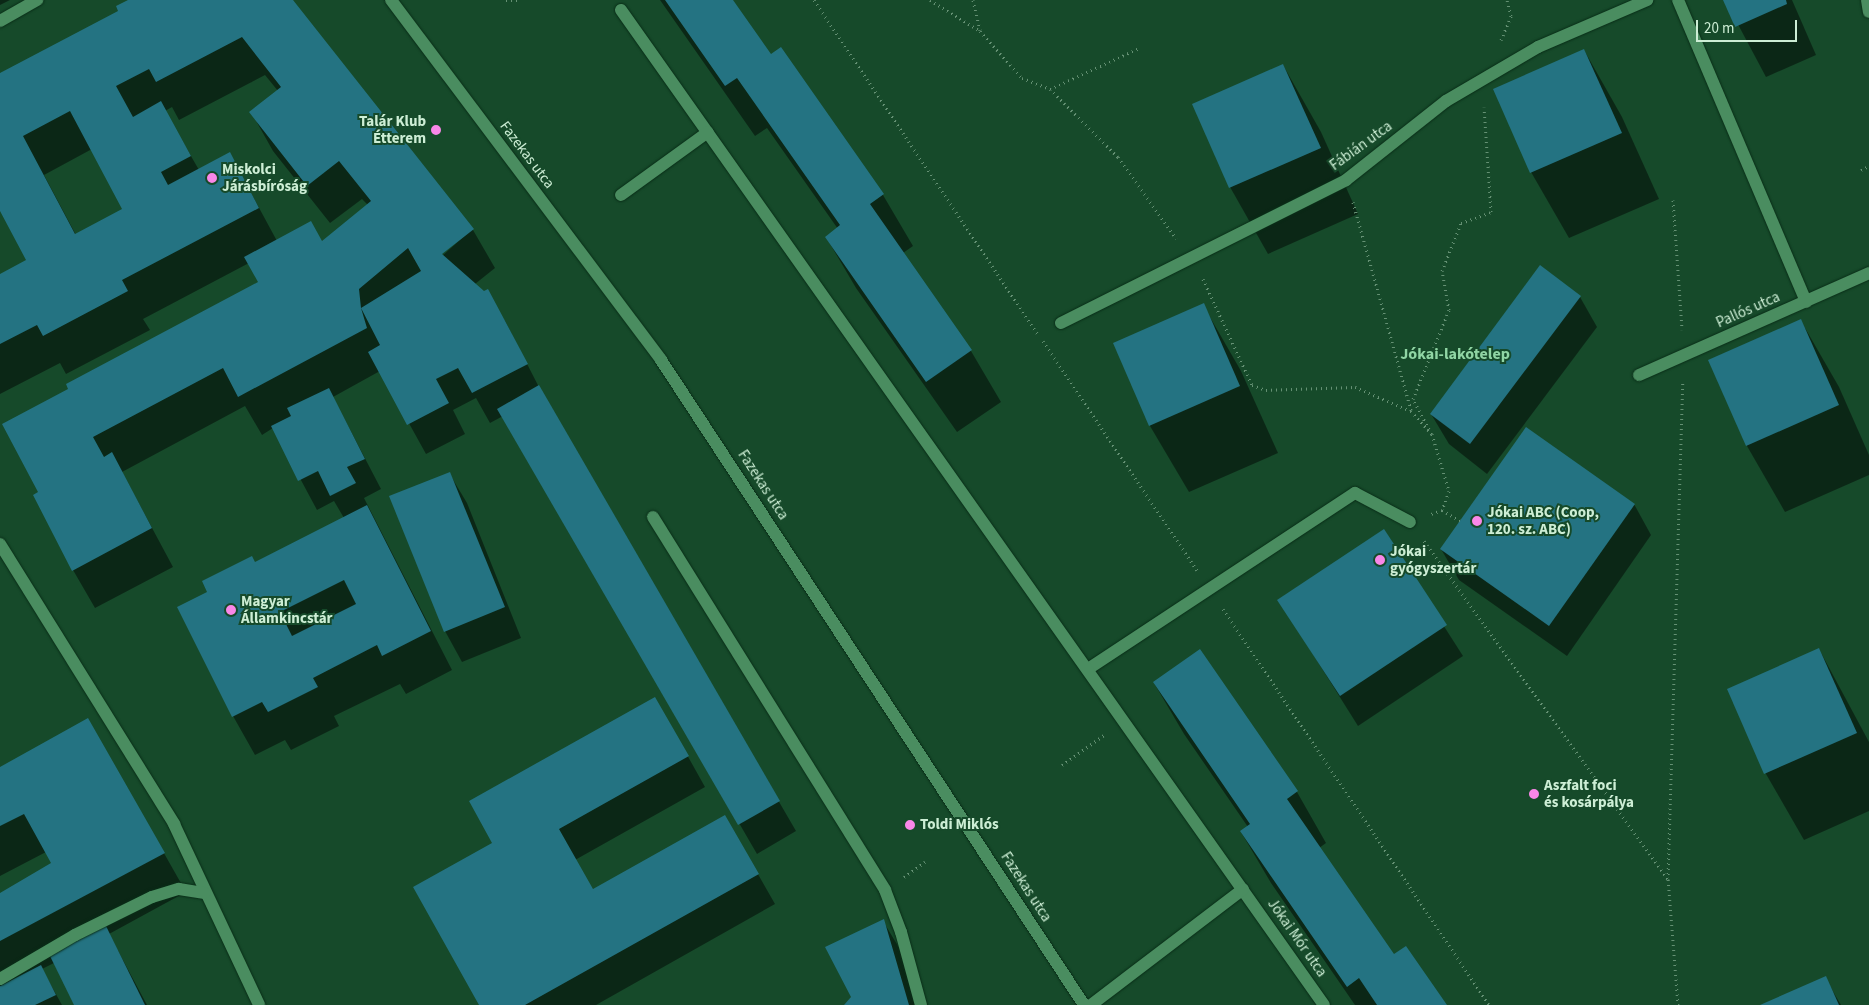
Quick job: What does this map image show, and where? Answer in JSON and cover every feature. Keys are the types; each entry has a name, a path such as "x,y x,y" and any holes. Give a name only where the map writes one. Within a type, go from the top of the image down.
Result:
{"street":[{"path":"0,20 37,0"},
{"name":"Fazekas utca","path":"391,0 661,360 1084,1005"},
{"name":"Fábián utca","path":"1062,323 1346,180 1454,97 1538,47 1647,0"},
{"path":"1678,0 1806,302"},
{"path":"1867,0 1869,12"},
{"path":"621,10 1243,889 1091,1005"},
{"path":"621,195 708,132"},
{"name":"Pallós utca","path":"1639,375 1869,273"},
{"path":"1088,669 1355,493 1410,522"},
{"path":"653,517 885,890 901,932 921,1005"},
{"path":"0,544 174,824 259,1005"},
{"path":"0,979 75,935 152,897 179,889 206,893"},
{"name":"Jókai Mór utca","path":"1243,889 1324,1005"}],"path":[{"path":"506,0 521,0"},
{"path":"814,0 1489,1005"},
{"path":"930,0 980,31 1022,78 1050,89 1118,157 1156,207 1208,286 1252,385 1266,390 1355,387 1411,411 1432,434"},
{"path":"973,0 980,31"},
{"path":"1050,89 1139,48"},
{"path":"1861,170 1869,166"},
{"path":"1346,180 1411,411"},
{"path":"1673,200 1683,356 1668,879 1678,1005"},
{"path":"1491,212 1461,224 1442,271 1449,310 1412,399 1432,434 1449,491 1442,510 1410,522 1668,879"},
{"path":"1442,510 1460,521"},
{"path":"1062,765 1124,721"}],"building":[{"path":"128,0 293,0 474,229 442,254 484,291 488,289 528,364 472,393 458,368 436,379 449,403 407,425 368,352 380,345 361,308 367,328 238,397 223,368 93,437 104,457 112,452 152,528 72,571 33,495 38,492 2,424 68,389 66,384 258,282 244,257 311,221 322,241 371,201 339,161 307,186 249,112 281,87 242,37 156,82 149,69 116,86 133,117 161,101 191,156 161,172 168,185 230,152 259,208 122,280 128,291 43,336 37,325 0,344 0,274 26,260 0,211 0,73 118,11 116,6","holes":["70,111 122,209 75,234 23,136","408,248 421,271 361,308 359,289"]},
{"path":"665,0 733,0 771,54 781,47 884,194 870,204 972,350 926,382 825,237 840,225 737,78 725,86"},
{"path":"1723,0 1786,0 1787,4 1735,27"},
{"path":"1584,49 1622,133 1530,173 1493,89"},
{"path":"1283,64 1321,148 1229,188 1192,104"},
{"path":"1540,265 1581,296 1470,444 1430,414"},
{"path":"1204,303 1240,386 1149,426 1113,343"},
{"path":"1801,319 1839,405 1746,446 1708,360"},
{"path":"539,385 780,801 738,825 497,409"},
{"path":"329,388 365,459 347,467 356,483 330,496 318,471 298,481 271,426 291,416 287,408"},
{"path":"1526,427 1635,504 1549,626 1440,549"},
{"path":"450,472 505,607 444,632 389,496"},
{"name":"Magyar Államkincstár","path":"367,505 431,631 382,656 377,645 313,678 318,687 268,712 262,702 232,717 177,607 207,592 202,581 252,556 255,562","holes":["344,580 356,604 292,636 280,612"]},
{"path":"1384,529 1447,625 1340,696 1277,600"},
{"path":"1819,648 1857,733 1764,774 1727,689"},
{"path":"1200,649 1298,791 1287,799 1394,954 1406,946 1447,1005 1377,1005 1359,978 1347,987 1240,831 1250,824 1153,682"},
{"path":"655,697 689,756 559,829 593,889 725,815 759,874 525,1005 479,1005 413,887 492,843 469,801"},
{"path":"88,718 165,853 0,941 0,893 51,863 24,814 0,826 0,767"},
{"path":"884,919 909,1005 844,1005 851,997 825,947"},
{"path":"106,926 145,1005 74,1005 49,954"},
{"path":"41,965 56,995 35,1005 0,1005 0,986"},
{"path":"1826,976 1839,1005 1760,1005"}],"place":[{"name":"Talár Klub Étterem","path":"436,130"},
{"name":"Miskolci Járásbíróság","path":"212,178"},
{"name":"Jókai ABC (Coop, 120. sz. ABC)","path":"1477,521"},
{"name":"Jókai gyógyszertár","path":"1380,560"},
{"name":"Magyar Államkincstár","path":"231,610"},
{"name":"Aszfalt foci és kosárpálya","path":"1534,794"},
{"name":"Toldi Miklós","path":"910,825"}],"district":[{"name":"Jókai-lakótelep","path":"1455,354"}]}
